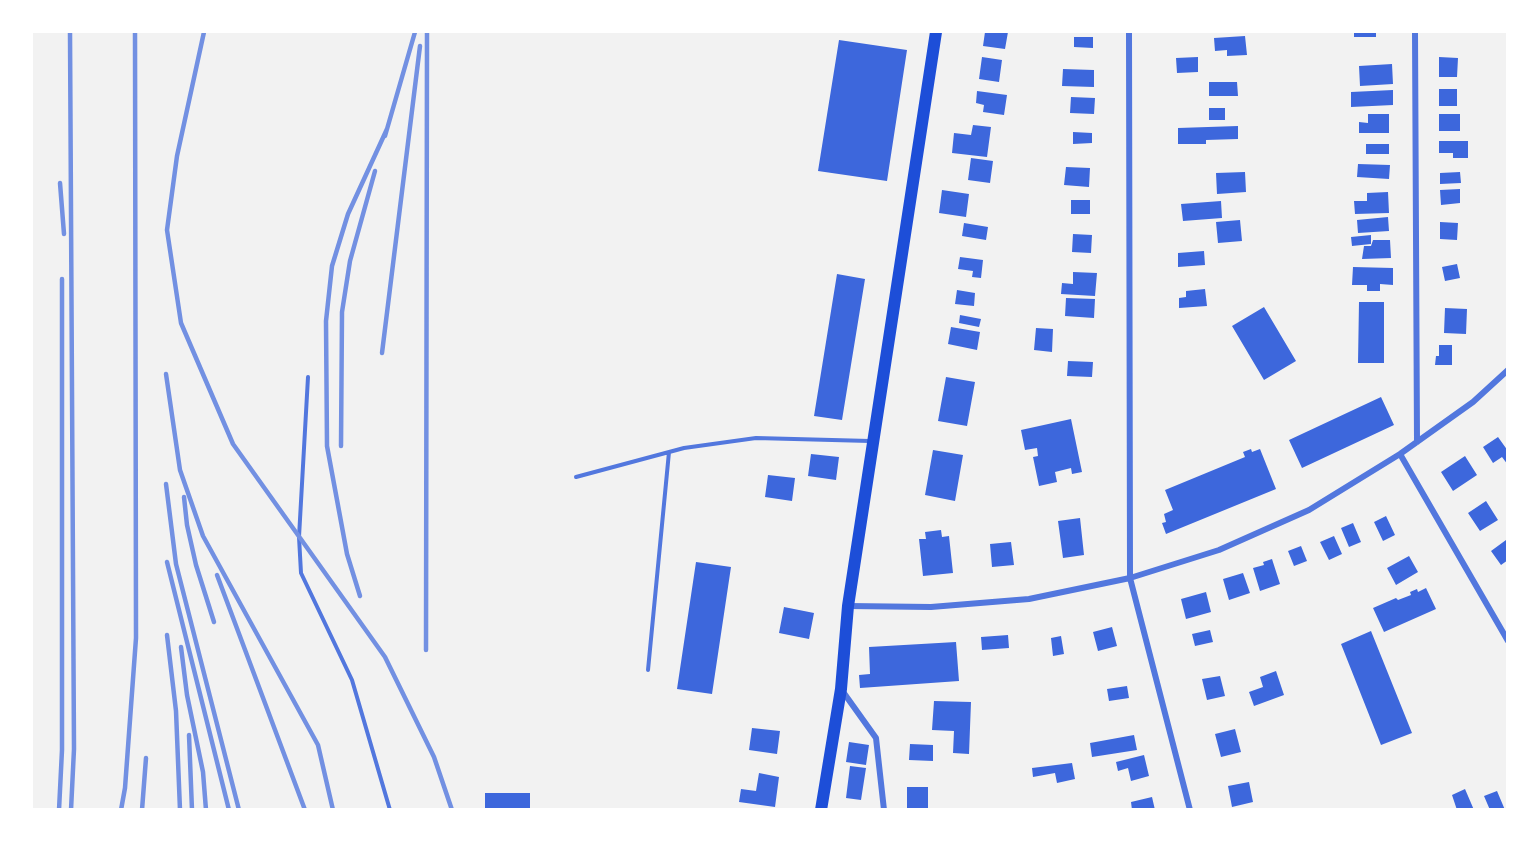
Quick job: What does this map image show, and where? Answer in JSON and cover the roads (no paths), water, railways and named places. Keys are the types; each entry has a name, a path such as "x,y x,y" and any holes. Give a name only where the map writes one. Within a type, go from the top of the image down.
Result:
{"main road":[{"path":"821,810 841,689 848,606 936,32"}],"street":[{"path":"1129,32 1130,578 1190,810"},
{"path":"1415,32 1417,442"},
{"path":"848,606 931,608 1029,599 1130,578 1219,550 1309,510 1400,454 1473,402 1508,370"},
{"path":"1400,454 1508,641"},
{"path":"841,689 876,738 884,810"}],"lane":[{"path":"308,377 300,537 301,573 352,680 390,810"},
{"path":"576,477 684,448 756,438 874,441"},
{"path":"648,670 669,452"}],"railway":[{"path":"70,32 74,749 71,810"},
{"path":"121,810 125,788 136,638 135,32"},
{"path":"204,32 177,156 167,230 181,323 233,444 385,657 434,757 452,810"},
{"path":"385,136 415,32"},
{"path":"426,650 427,32"},
{"path":"382,353 420,46"},
{"path":"360,596 347,554 327,446 326,321 332,266 348,214 387,129"},
{"path":"341,446 342,312 350,261 375,171"},
{"path":"60,183 64,234"},
{"path":"59,810 62,750 62,279"},
{"path":"166,374 180,470 203,536 318,745 333,810"},
{"path":"166,484 176,564 239,810"},
{"path":"184,497 187,525 196,565 214,622"},
{"path":"167,562 229,810"},
{"path":"217,575 305,810"},
{"path":"167,635 176,711 180,810"},
{"path":"181,647 187,695 203,772 206,810"},
{"path":"189,735 192,810"},
{"path":"142,810 146,758"}]}
